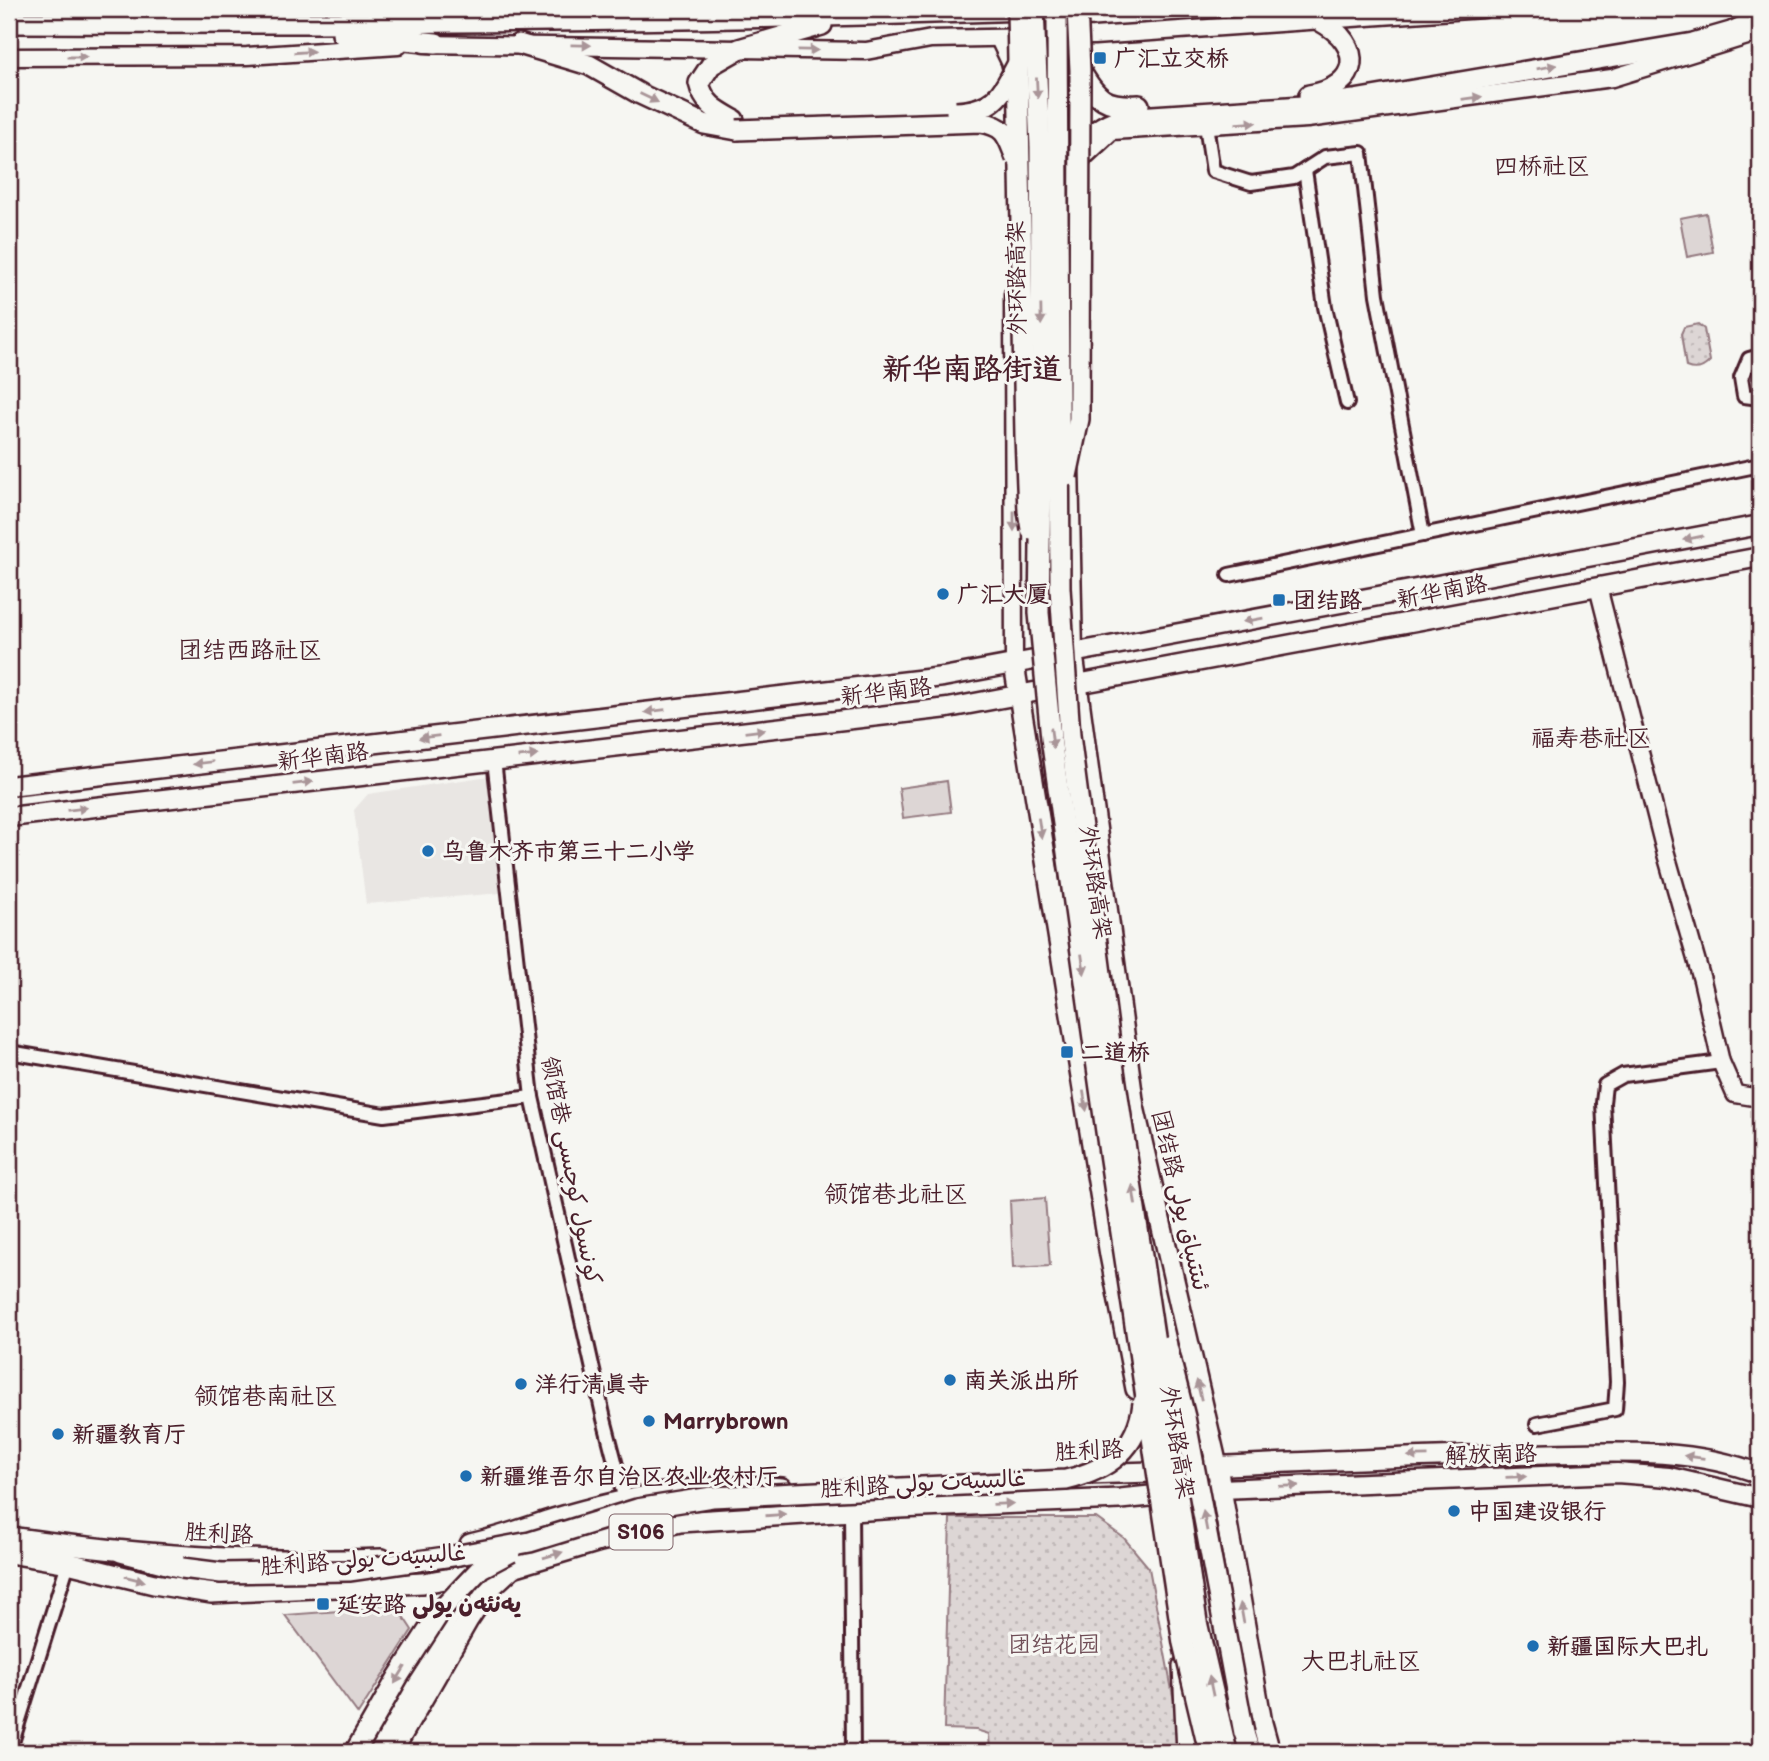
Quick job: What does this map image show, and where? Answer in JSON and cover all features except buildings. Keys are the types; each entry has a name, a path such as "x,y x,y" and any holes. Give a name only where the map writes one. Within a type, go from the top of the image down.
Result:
{"main road":[{"path":"1017,9 1028,511 1040,574"},
{"name":"外环路高架","path":"1034,9 1040,160 1040,613 1051,738 1181,1626 1209,1752"},
{"path":"9,23 244,24 850,17 1055,9"},
{"name":"外环路高架","path":"1055,9 1060,588 1070,735 1110,1043 1197,1622 1227,1752"},
{"path":"1059,511 1079,419 1080,70 1077,9"},
{"path":"850,17 739,49 711,65 699,83 702,97 711,108 735,125 981,109 995,101 1018,62"},
{"path":"1080,151 1086,138 1106,123 1122,118 1317,105 1692,43 1731,32 1760,19"},
{"path":"1080,70 1102,99 1117,106 1294,98 1328,93 1340,85 1351,66 1350,49 1341,35 1320,20"},
{"path":"244,24 436,43"},
{"path":"519,44 589,65 640,94 704,124 981,122 996,125 1005,131 1021,169"},
{"name":"新华南路","path":"9,786 943,677 1760,525"},
{"name":"新华南路","path":"9,817 948,708 1760,557"},
{"name":"团结路 ئىتتىپاق يولى","path":"1074,653 1134,1107 1217,1466 1262,1723 1270,1752"},
{"path":"1014,664 1110,1255 1180,1610 1198,1752"},
{"path":"685,707 688,738"},
{"path":"1141,1244 1185,1417 1244,1733 1250,1752"},
{"path":"121,1552 182,1568 221,1573 349,1571 530,1542 636,1509 712,1497 1066,1480 1091,1475 1113,1461 1131,1442 1142,1419 1142,1367"},
{"path":"1217,1466 1396,1457 1600,1453 1688,1456 1715,1460 1760,1474"},
{"name":"胜利路","path":"9,1537 121,1552 305,1562 389,1559 492,1540 554,1519 625,1500 722,1486 747,1484 803,1489 1152,1472 1217,1466"},
{"name":"解放南路","path":"1220,1489 1616,1473 1679,1479 1760,1498"},
{"name":"胜利路 غالىبىيەت يولى","path":"9,1553 211,1594 423,1583 513,1567 600,1541 680,1522 851,1510 1121,1499 1220,1489"},
{"name":"S106","path":"388,1749 471,1576 492,1540"},
{"path":"355,1752 398,1677 442,1609 481,1568 530,1542"},
{"name":"S106","path":"388,1749 488,1590 513,1567"},
{"path":"1181,1626 1187,1752"}],"street":[{"path":"9,57 247,56 436,43 866,51 931,39 1094,36 1483,9"},
{"path":"1065,196 1084,158 1112,131 1307,119 1612,78 1760,32"},
{"path":"1074,653 1063,83 1078,48 1094,36"},
{"path":"999,39 1014,78 1014,664"},
{"path":"1206,125 1213,171 1251,183 1294,177 1325,157 1361,153 1377,295 1423,535"},
{"path":"1305,170 1325,307 1347,403"},
{"path":"1760,356 1749,359 1741,378 1744,396 1760,398"},
{"path":"1229,575 1760,465"},
{"path":"1598,587 1664,847 1702,980 1721,1062 1735,1094 1760,1098"},
{"name":"领馆巷 كونسول كوچىسى","path":"494,760 532,1097 604,1419 625,1500"},
{"path":"9,1052 384,1115 532,1097"},
{"path":"1536,1424 1615,1409 1617,1382 1602,1103 1605,1085 1623,1075 1721,1062"},
{"path":"851,1510 853,1752"},
{"path":"9,1752 68,1563"}],"shaded area":[{"name":"乌鲁木齐市第三十二小学","path":"489,776 502,893 366,904 354,810 368,794"}],"green space":[{"path":"1706,213 1713,252 1687,257 1680,218"},
{"path":"1698,324 1704,329 1710,361 1693,369 1686,367 1681,334 1684,327"},
{"path":"947,781 951,812 903,818 899,788"},
{"path":"1045,1198 1050,1266 1013,1268 1010,1201"},
{"name":"团结花园","path":"950,1518 1096,1518 1124,1538 1149,1568 1180,1733 1177,1752 990,1752 989,1734 976,1730 944,1729"},
{"path":"380,1597 391,1598 412,1630 358,1714 285,1615 379,1608"}],"place":[{"name":"广汇立交桥","path":"1100,58"},
{"name":"广汇大厦","path":"943,594"},
{"name":"团结路","path":"1279,600"},
{"name":"乌鲁木齐市第三十二小学","path":"428,851"},
{"name":"二道桥","path":"1067,1052"},
{"name":"南关派出所","path":"950,1380"},
{"name":"洋行清真寺","path":"521,1384"},
{"name":"Marrybrown","path":"649,1421"},
{"name":"新疆教育厅","path":"58,1434"},
{"name":"新疆维吾尔自治区农业农村厅","path":"466,1476"},
{"name":"中国建设银行","path":"1454,1511"},
{"name":"延安路 يەنئەن يولى","path":"323,1604"},
{"name":"新疆国际大巴扎","path":"1533,1646"}],"district":[{"name":"四桥社区","path":"1542,166"},
{"name":"新华南路街道","path":"972,369"},
{"name":"团结西路社区","path":"250,650"},
{"name":"福寿巷社区","path":"1591,738"},
{"name":"领馆巷北社区","path":"896,1194"},
{"name":"领馆巷南社区","path":"266,1396"},
{"name":"大巴扎社区","path":"1361,1661"}]}
